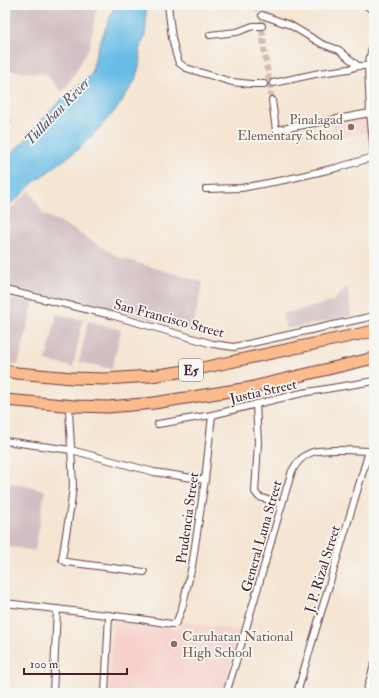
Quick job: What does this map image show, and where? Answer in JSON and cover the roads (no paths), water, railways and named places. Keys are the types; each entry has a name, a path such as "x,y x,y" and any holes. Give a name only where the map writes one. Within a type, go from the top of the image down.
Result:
{"highway":[{"name":"E5","path":"5,371 72,378 151,376 193,370 374,331"},
{"name":"E5","path":"5,400 101,407 154,403 249,388 374,358"}],"street":[{"path":"168,5 172,38 176,54 179,62 186,68 232,82 264,84"},
{"path":"366,5 374,10"},
{"path":"262,15 290,25 322,44 339,50 358,66"},
{"path":"210,35 237,32 252,26 262,26"},
{"path":"374,38 368,66 370,113 374,152"},
{"path":"273,83 358,66 368,66"},
{"path":"272,100 276,130 370,113"},
{"path":"206,189 241,188 284,180 336,168 374,157"},
{"name":"San Francisco Street","path":"5,290 111,315 213,344 234,347 374,316"},
{"name":"Justia Street","path":"158,424 212,415 302,393 374,381"},
{"path":"256,404 258,443 255,492 259,497 282,504"},
{"path":"70,410 73,486 62,559 66,562 144,572"},
{"name":"Prudencia Street","path":"109,615 171,624 178,622 192,566 205,480 212,415"},
{"path":"5,441 71,450 154,472 205,480"},
{"name":"General Luna Street","path":"226,693 241,648 292,471 299,461 308,454 317,450 372,451"},
{"name":"J. P. Rizal Street","path":"297,693 372,451"},
{"path":"5,603 109,615 105,693"},
{"path":"53,693 57,609"},
{"path":"366,693 374,665"}],"water":[{"name":"Tullahan River","path":"115,5 146,5 145,37 139,50 141,59 135,80 121,103 86,142 34,182 16,200 5,207 5,159 33,133 36,125 63,98 91,75 97,50"}],"tunnel":[{"path":"255,5 262,15 264,49 272,100"}],"place":[{"name":"Pinalagad Elementary School","path":"351,127"},
{"name":"Caruhatan National High School","path":"174,644"}]}
